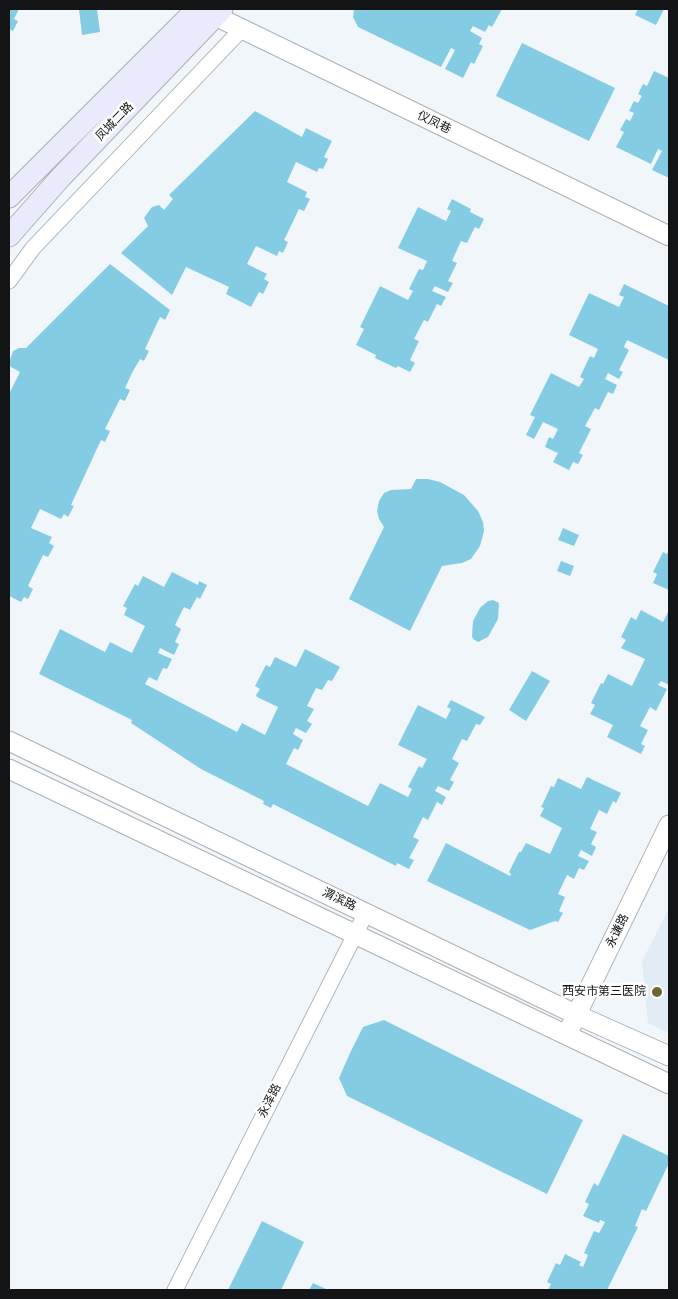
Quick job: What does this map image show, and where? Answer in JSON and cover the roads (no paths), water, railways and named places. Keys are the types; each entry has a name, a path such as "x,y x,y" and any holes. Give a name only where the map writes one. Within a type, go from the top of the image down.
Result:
{"main road":[{"name":"凤城二路","path":"9,197 208,11"},
{"name":"凤城二路","path":"9,236 208,11"}],"street":[{"name":"仪凤巷","path":"208,11 241,30 669,236"},
{"path":"9,281 33,248 241,30"},
{"name":"渭滨路","path":"9,741 577,1015 669,1056"},
{"name":"渭滨路","path":"9,769 669,1084"},
{"name":"永谦路","path":"566,1036 669,825"},
{"name":"永泽路","path":"175,1290 366,912"}],"place":[{"name":"西安市第三医院","path":"657,992"}]}
